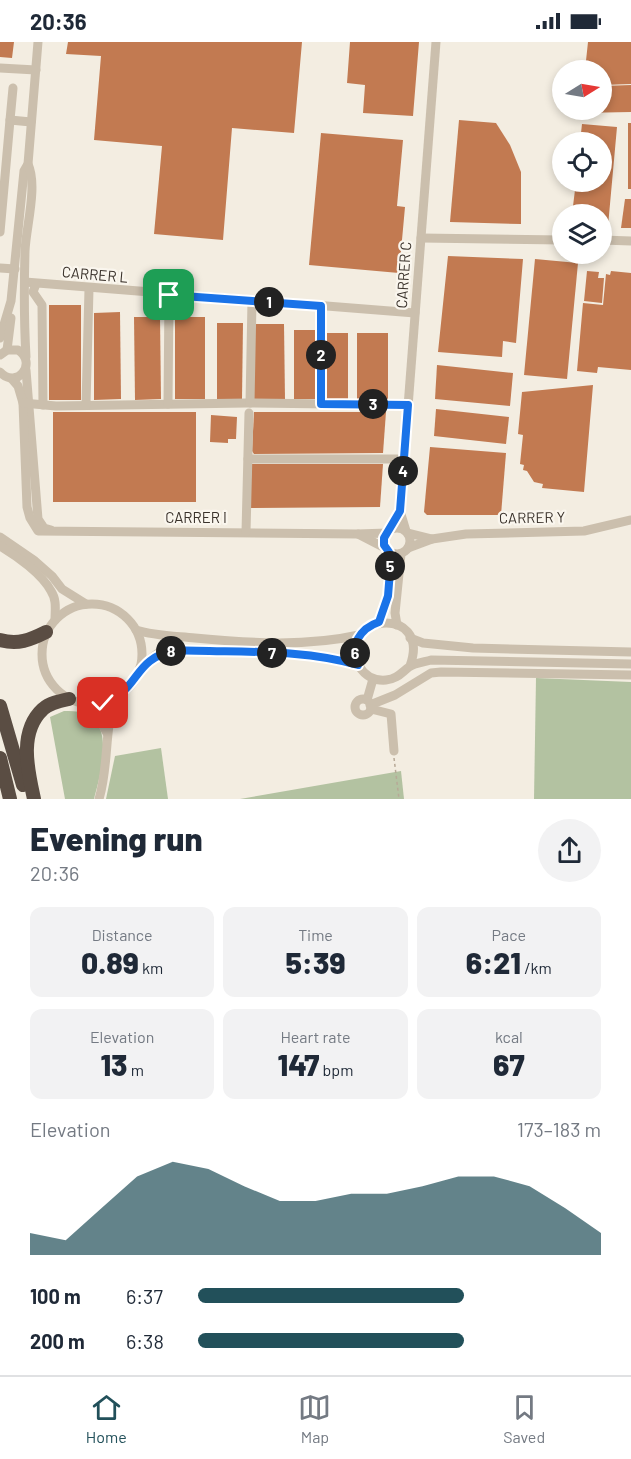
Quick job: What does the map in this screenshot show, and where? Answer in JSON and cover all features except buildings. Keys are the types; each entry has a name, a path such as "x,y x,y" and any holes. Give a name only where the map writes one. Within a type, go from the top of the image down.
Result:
{"highway":[{"path":"0,640 11,643 27,641 46,632"},
{"path":"34,799 26,746 33,723 43,709 52,703 69,699"},
{"path":"0,706 27,799"},
{"path":"0,758 10,799"}],"street":[{"path":"38,42 28,164 31,184 25,282 25,401 38,519 44,528 53,531"},
{"name":"CARRER C","path":"407,532 400,511 436,42"},
{"path":"0,68 36,70"},
{"path":"13,88 0,233 17,235"},
{"path":"10,120 31,122"},
{"path":"26,357 18,350 4,352 15,274 24,171 28,164"},
{"path":"421,238 552,240"},
{"path":"612,240 631,241"},
{"path":"0,268 15,274 18,271 20,320 25,342"},
{"name":"CARRER L","path":"25,282 88,289 415,313"},
{"path":"36,284 33,292 42,305 43,405"},
{"path":"86,405 88,289"},
{"path":"168,404 169,295"},
{"path":"0,300 11,302"},
{"path":"250,403 252,301"},
{"path":"0,338 11,302"},
{"path":"321,306 321,404"},
{"path":"3,377 17,378 26,370"},
{"path":"3,377 25,401 43,405 250,403 408,405"},
{"name":"CARRER I","path":"25,401 27,507 38,531 358,534 388,532"},
{"path":"246,532 249,413"},
{"path":"248,459 404,459"},
{"name":"CARRER C","path":"388,532 400,511"},
{"name":"CARRER Y","path":"404,551 432,539 466,534 584,531 631,519"},
{"path":"379,622 388,596 388,551 384,542 388,532 396,528 407,532 410,538 404,551 395,613 397,625"},
{"name":"CARRER Y","path":"407,532 432,539"},
{"name":"CARRER I","path":"358,534 388,551"},
{"path":"0,537 35,561 67,593 86,604"},
{"path":"0,546 33,572 51,590 56,604 55,620"},
{"path":"388,551 404,551"},
{"path":"99,799 105,776 110,715 116,699 131,685 140,667 141,648 136,630 123,615 106,606 86,604 69,609 55,620 46,632 41,651 44,670 54,687 69,699 90,705 116,699"},
{"path":"392,622 397,625 404,629 410,638 413,656 410,666 404,674 394,679 383,681 373,679 365,674 358,665 355,645 369,625 392,622"},
{"path":"136,630 150,634 224,641 314,643 360,635"},
{"path":"410,638 423,643 473,648 631,652"},
{"path":"140,667 158,653 176,650 302,654 335,658 358,665"},
{"path":"410,666 449,659 631,664"},
{"path":"369,705 395,695 431,673 631,675"},
{"path":"369,705 373,679"},
{"path":"90,705 108,735"},
{"path":"369,705 391,714 394,752"}],"path":[{"path":"394,752 399,799"}],"green space":[{"path":"536,678 631,682 631,799 534,799"},
{"path":"64,711 83,713 93,719 99,727 103,739 103,751 94,799 65,799 50,717"},
{"path":"161,748 168,799 106,799 115,756"},
{"path":"401,771 404,799 240,799"}],"route":[{"path":"103,703 116,699 131,685 140,667 158,653 176,650 302,654 335,658 358,665 355,645 360,633 369,625 379,622 388,596 390,558 384,545 384,538 400,511 408,405 321,404 321,306 169,295"}]}
